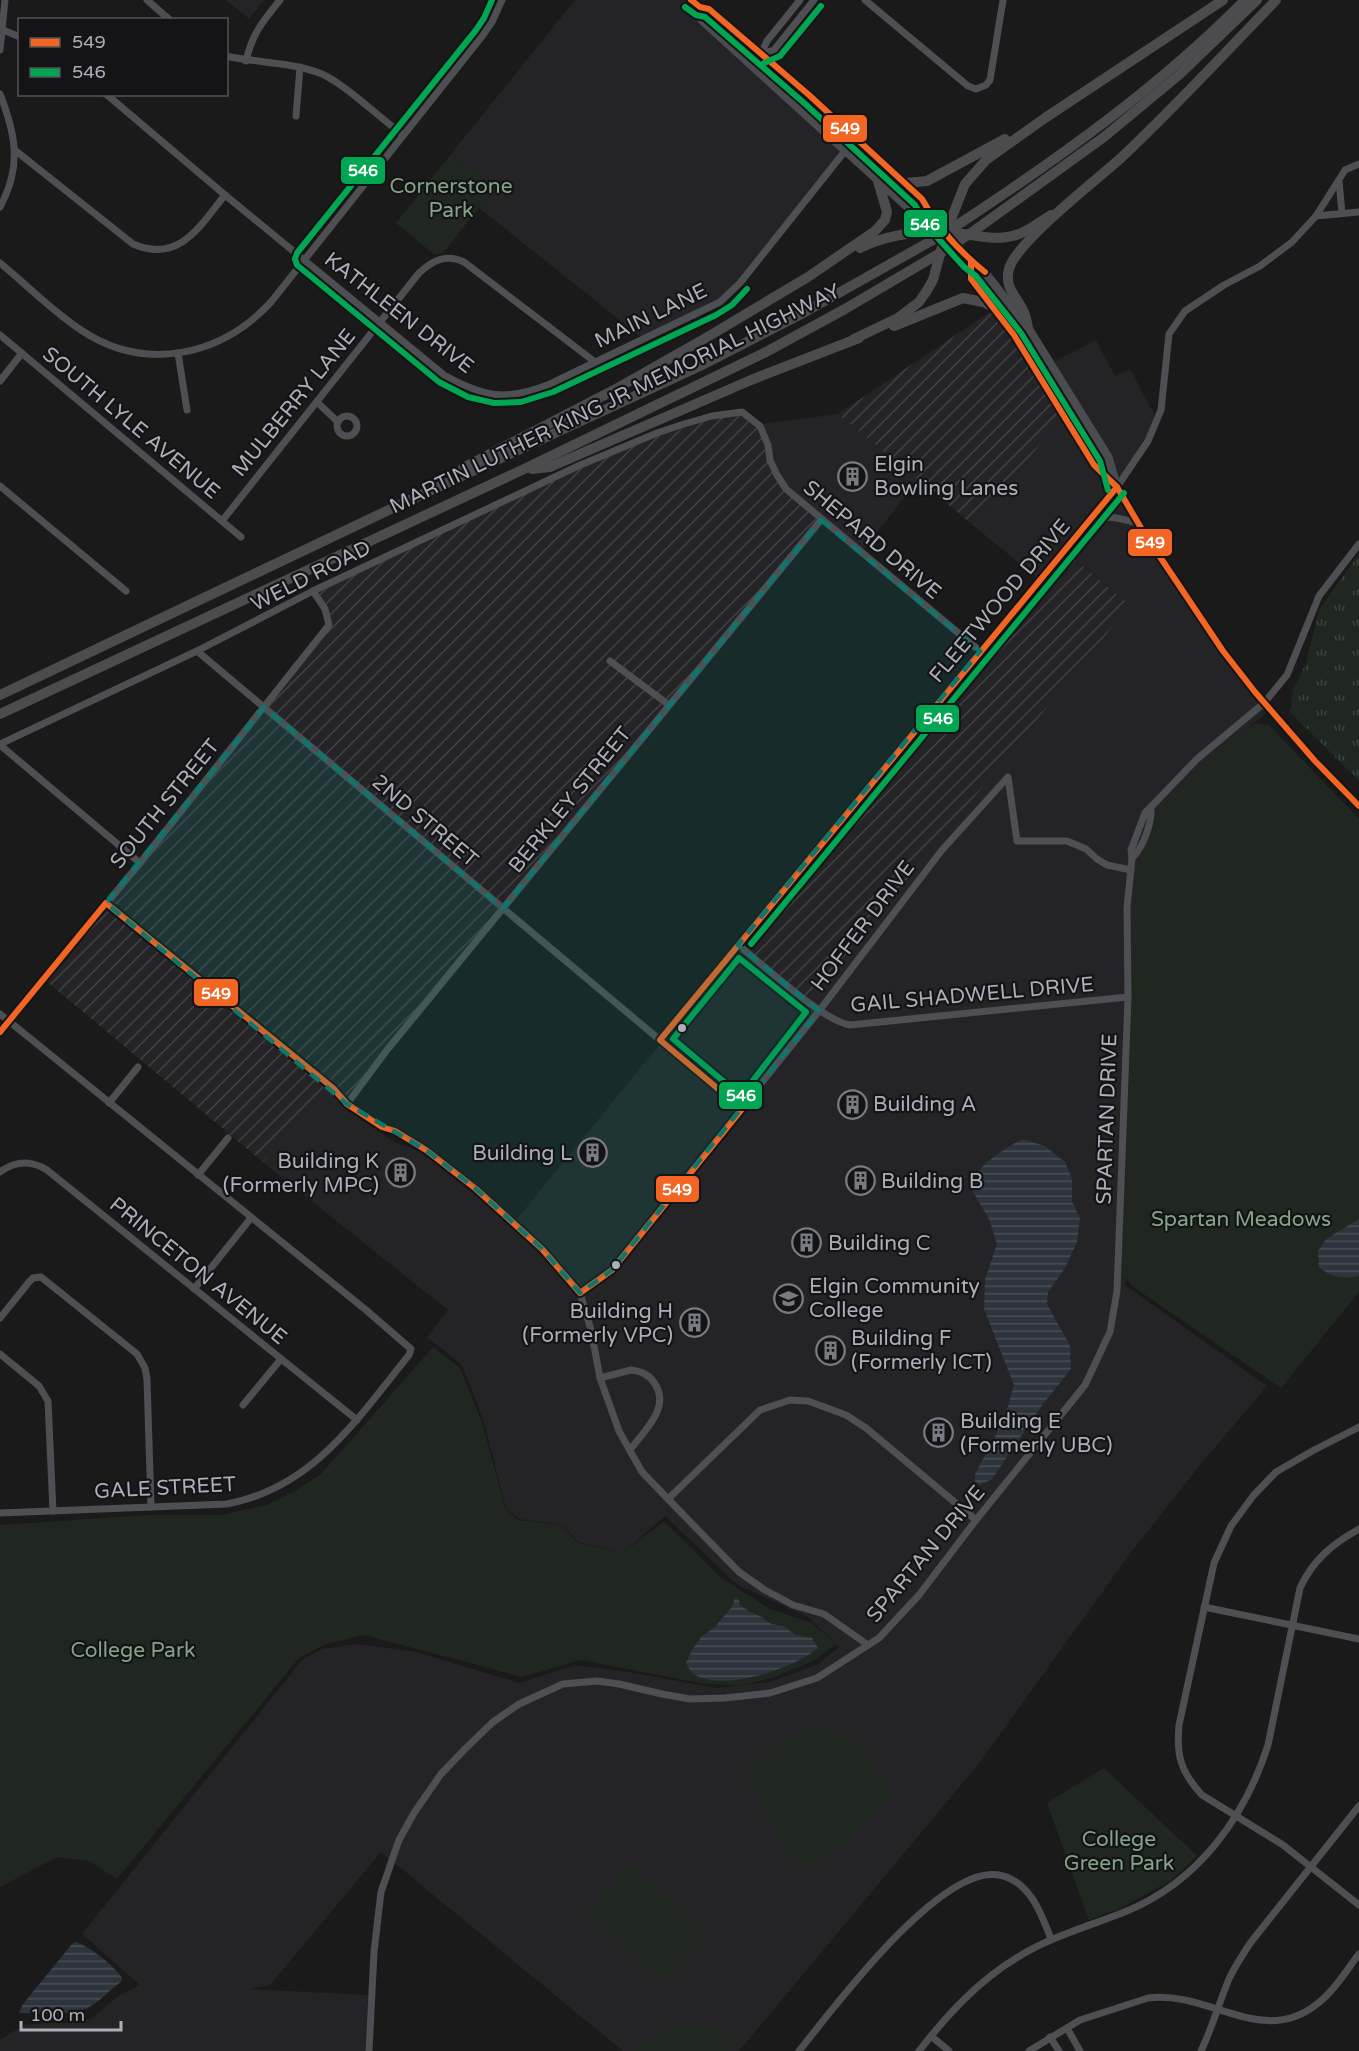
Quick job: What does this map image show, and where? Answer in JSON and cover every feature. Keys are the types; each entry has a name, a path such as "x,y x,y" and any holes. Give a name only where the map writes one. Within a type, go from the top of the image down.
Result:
{"highway":[{"path":"854,339 898,318 919,302 933,280 946,232 965,184 986,160 1223,0"},
{"name":"MARTIN LUTHER KING JR MEMORIAL HIGHWAY","path":"0,694 702,365 805,312 962,222 1075,144 1150,86 1213,32 1245,0"},
{"name":"MARTIN LUTHER KING JR MEMORIAL HIGHWAY","path":"0,714 522,470 764,353 845,309 971,233 1104,137 1180,74 1257,0"},
{"path":"1028,328 1024,312 1009,289 1008,277 1010,266 1022,248 1122,156 1276,0"},
{"path":"905,183 927,181 1045,118"},
{"path":"395,507 427,487 634,379 829,263 875,231 885,220 887,212 878,181"},
{"path":"829,263 879,239 904,234 946,232 989,238 1019,234 1067,205"},
{"path":"522,470 550,467 761,376 963,298 983,302 994,308"}],"main road":[{"path":"691,0 700,7 709,9 809,95 905,183 922,199 933,219 970,261 982,269 1028,328 1108,457 1117,487 1138,523 1223,651 1264,703 1315,761 1359,806"},
{"path":"700,7 702,20 845,151 911,210 933,219"},
{"path":"970,261 971,279 1014,335 1094,465 1117,487"}],"street":[{"path":"0,50 5,0"},
{"path":"147,0 168,18"},
{"path":"246,61 250,43 257,29 280,0"},
{"path":"0,263 69,321 114,347 131,352 178,353 218,342 240,331 271,302 483,35 496,16 502,0"},
{"path":"761,54 767,41 800,0"},
{"path":"761,54 774,50 814,0"},
{"path":"866,0 970,87 976,89 984,87 991,73 1003,0"},
{"path":"3,30 18,36"},
{"path":"228,56 246,61 300,67 324,75 403,135"},
{"path":"296,116 300,67"},
{"path":"0,94 8,114 16,151 13,177 0,207"},
{"name":"KATHLEEN DRIVE","path":"108,96 444,375 480,393"},
{"path":"16,151 134,244 148,249 169,249 188,240 225,195"},
{"name":"MAIN LANE","path":"480,393 496,395 529,391 550,384 712,307 726,298 845,151"},
{"name":"FLEETWOOD DRIVE","path":"660,1040 1117,487 1148,441 1161,410 1169,334 1185,311 1224,285 1260,266 1292,242 1316,216 1346,170 1359,164"},
{"path":"1339,181 1342,213"},
{"path":"1316,216 1359,212"},
{"name":"MULBERRY LANE","path":"222,520 419,273 431,262 443,258 454,258 464,262 595,362"},
{"name":"SOUTH LYLE AVENUE","path":"0,335 241,537"},
{"path":"0,381 22,353"},
{"path":"178,353 187,410"},
{"path":"317,402 338,422"},
{"name":"SHEPARD DRIVE","path":"742,412 760,426 768,445 770,460 786,489 980,651"},
{"name":"WELD ROAD","path":"0,745 197,651 313,591 578,466 657,433 712,416 742,412"},
{"path":"0,486 126,591"},
{"path":"1071,541 1079,540 1101,517 1109,516 1138,523"},
{"name":"BERKLEY STREET","path":"347,1104 387,1050 821,520"},
{"name":"SPARTAN DRIVE","path":"369,2051 374,1952 381,1892 399,1840 441,1774 493,1722 519,1704 563,1684 597,1681 620,1683 690,1699 770,1693 817,1678 879,1638 919,1595 1085,1385 1110,1332 1117,1291 1128,998 1127,908 1131,850 1145,813 1197,759 1264,703 1287,675 1319,596 1359,544"},
{"name":"SOUTH STREET","path":"0,1032 140,863 330,625 325,609 313,591"},
{"name":"2ND STREET","path":"197,651 742,1109"},
{"path":"610,661 669,705"},
{"path":"0,745 140,863"},
{"name":"HOFFER DRIVE","path":"580,1293 612,1270 819,1011 942,850 1008,777 1017,841 1066,841 1086,849 1097,860 1107,865 1131,870"},
{"path":"106,903 333,1088 347,1104 382,1127 394,1131 426,1150 476,1189 542,1249 580,1293 591,1330 600,1378 619,1431 642,1472 739,1572 765,1590 793,1605 824,1614 868,1645"},
{"name":"GAIL SHADWELL DRIVE","path":"738,945 819,1011 838,1023 850,1025 1128,998"},
{"path":"0,1014 251,1218 194,1289"},
{"path":"109,1103 138,1067"},
{"path":"198,1175 228,1138"},
{"name":"PRINCETON AVENUE","path":"0,1172 12,1165 32,1163 47,1170 357,1420"},
{"name":"GALE STREET","path":"0,1513 227,1504 260,1496 297,1478 357,1420 409,1355 411,1349 251,1218"},
{"path":"0,1318 29,1282 33,1278 40,1277 137,1354 145,1368 147,1379 151,1507"},
{"path":"0,1354 39,1386 48,1401 53,1511"},
{"path":"243,1405 280,1359"},
{"path":"600,1378 637,1370 650,1377 659,1391 658,1412 630,1450"},
{"path":"668,1499 760,1410 790,1400 808,1401 850,1417 976,1520"},
{"path":"1359,1428 1276,1472 1253,1496 1231,1526 1214,1563 1179,1725 1177,1747 1182,1766 1193,1785 1213,1803 1283,1845 1359,1905"},
{"path":"919,2051 971,1992 1017,1958 1051,1939 1128,1911 1162,1893 1186,1875 1217,1843 1255,1784 1268,1745 1300,1588 1313,1564 1323,1552 1359,1529"},
{"path":"1204,1606 1359,1639"},
{"path":"1201,2051 1234,1969 1251,1942 1359,1806"},
{"path":"799,2051 877,1955 937,1901 969,1880 980,1876 999,1875 1019,1885 1034,1900 1051,1939"},
{"path":"1029,2051 1050,2037 1095,2014 1159,1996 1191,2000 1258,2020 1274,2022 1291,2020 1319,2003 1359,1954"},
{"path":"1067,2028 1080,2051"},
{"path":"931,2036 949,2051"},
{"path":"1050,2037 1059,2051"}],"highlighted area":[{"path":"821,520 980,651 738,945 819,1011 612,1270 580,1293 542,1249 476,1189 426,1150 347,1104 106,903 264,707 503,908"}],"shaded area":[{"path":"226,0 264,0 249,19"},
{"path":"575,0 688,0 698,8 701,21 843,150 740,281 717,302 642,338 479,208 494,189 451,154"},
{"path":"993,310 1062,417 974,526 838,414"},
{"path":"1096,340 1115,376 1130,369 1156,418 1146,441 1118,483 1053,362"},
{"path":"741,414 758,428 784,491 818,520 342,1103 322,1089 263,1162 46,981 333,625 317,592 578,469 653,438 712,419"},
{"path":"838,414 918,480 862,551 795,495 778,474 761,424"},
{"path":"1062,417 1115,487 1038,579 974,526"},
{"name":"Elgin Community College","path":"1117,490 1267,712 1193,776 1131,1145 1125,1285 1267,1386 1200,1465 1129,1555 980,1762 739,2051 623,2051 381,1852 270,1985 250,1989 368,1995 365,2051 0,2051 0,2040 24,2025 73,2023 91,2019 118,1996 140,1985 82,1934 302,1660 322,1649 356,1644 417,1652 519,1683 575,1665 717,1688 769,1682 819,1664 839,1647 808,1617 736,1584 665,1516 623,1553 578,1542 562,1525 519,1519 506,1508 483,1419 462,1365 427,1337 448,1310 263,1162 322,1088 392,1141 424,1153 512,1225 742,944 1109,587 1066,552"},
{"path":"1066,552 1130,605 809,1000 742,944"},
{"path":"1023,1139 1045,1146 1065,1162 1072,1179 1072,1201 1080,1219 1077,1242 1065,1268 1048,1292 1047,1304 1070,1346 1071,1369 1043,1404 992,1479 980,1485 975,1482 975,1474 995,1437 1014,1385 984,1309 985,1280 997,1244 989,1219 969,1185 992,1158"},
{"path":"1359,1219 1359,1276 1338,1277 1324,1271 1319,1267 1318,1251 1326,1239"},
{"path":"735,1598 738,1598 740,1605 771,1624 783,1626 796,1635 812,1638 818,1648 793,1663 758,1676 722,1681 706,1679 694,1674 686,1663 692,1650 702,1636 714,1628 731,1608"},
{"path":"76,1942 108,1962 119,1973 122,1978 121,1982 95,2004 75,2012 19,2013 23,2004"}],"green space":[{"name":"Cornerstone Park","path":"451,154 494,189 443,253 435,255 396,223"},
{"path":"1359,554 1359,781 1290,712 1293,690 1306,663 1319,610"},
{"name":"Spartan Meadows","path":"1255,723 1269,725 1359,819 1359,1292 1281,1388 1132,1286 1122,1273 1136,878 1140,859 1151,828 1171,797 1197,770"},
{"name":"College Park","path":"433,1347 460,1368 482,1422 505,1508 518,1520 561,1525 578,1543 623,1553 664,1521 720,1577 770,1609 812,1623 836,1644 813,1661 775,1677 744,1685 704,1684 581,1660 522,1677 364,1635 326,1644 299,1658 117,1879 89,1861 57,1857 0,1887 0,1525 150,1515 221,1515 267,1505 321,1474"},
{"path":"802,1728 852,1735 894,1794 841,1847 813,1868 797,1865 778,1838 744,1770"},
{"name":"College Green Park","path":"1104,1768 1197,1856 1170,1881 1121,1908 1089,1920 1047,1803"},
{"path":"631,1864 709,1935 664,1983 587,1912"},
{"path":"689,2023 714,2028 736,2042 729,2051 635,2051 657,2031"}],"transit line":[{"name":"546","path":"492,0 476,30 297,253 295,259 297,265 439,382 468,397 494,403 521,402 553,392 716,315 732,305 747,289"},
{"name":"549","path":"691,0 700,7 709,9 809,95 922,199 950,238 985,272"},
{"name":"546","path":"764,63 780,56 821,6"},
{"name":"546","path":"685,7 696,15 705,17 803,102 915,205 926,225 964,267 976,276 1021,333 1100,461 1108,490"},
{"name":"549","path":"971,261 971,279 1014,335 1094,465 1117,487 1144,533 1223,651 1315,761 1359,806"},
{"name":"549","path":"0,1032 106,903 333,1088 347,1104 382,1127 395,1131 426,1150 476,1189 542,1249 580,1293 612,1270 742,1109 660,1040 1117,487"},
{"name":"546","path":"751,944 1124,493"},
{"name":"546","path":"739,958 806,1012 741,1096 673,1039 739,958"}],"place":[{"name":"Elgin Bowling Lanes","path":"853,476"},
{"name":"Building A","path":"852,1104"},
{"name":"Building L","path":"593,1153"},
{"name":"Building K (Formerly MPC)","path":"400,1173"},
{"name":"Building B","path":"860,1181"},
{"name":"Building C","path":"807,1243"},
{"name":"Elgin Community College","path":"788,1298"},
{"name":"Building H (Formerly VPC)","path":"694,1323"},
{"name":"Building F (Formerly ICT)","path":"830,1350"},
{"name":"Building E (Formerly UBC)","path":"939,1433"}]}
